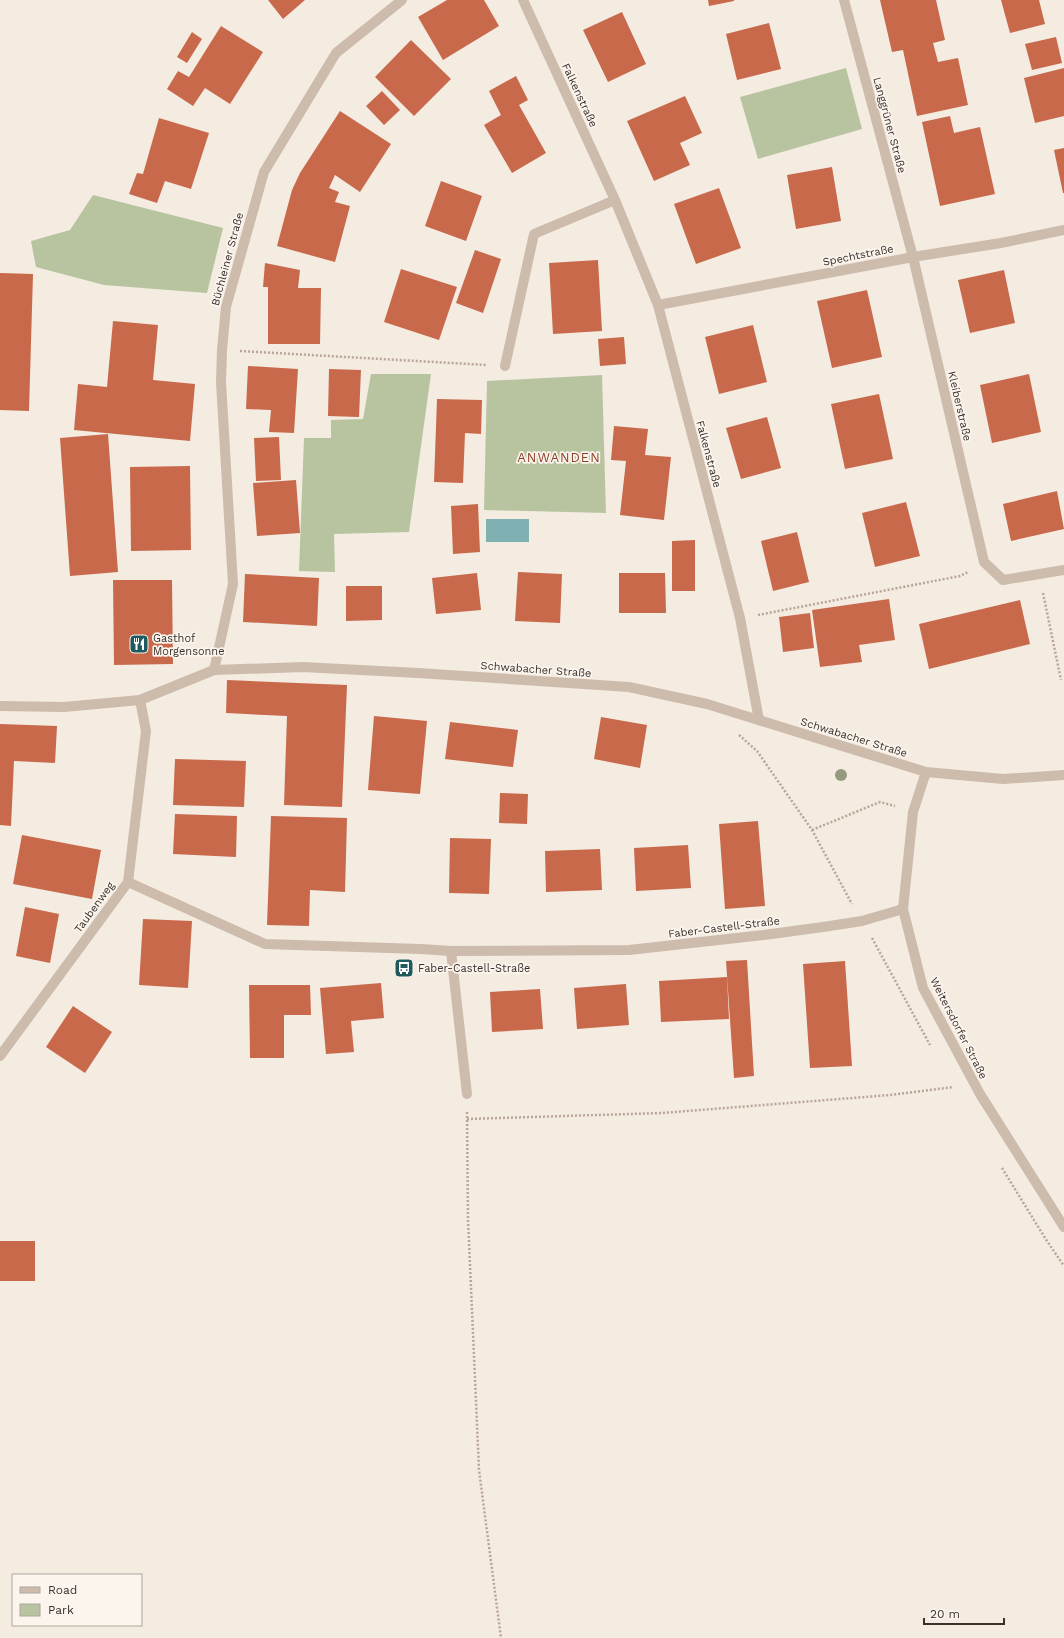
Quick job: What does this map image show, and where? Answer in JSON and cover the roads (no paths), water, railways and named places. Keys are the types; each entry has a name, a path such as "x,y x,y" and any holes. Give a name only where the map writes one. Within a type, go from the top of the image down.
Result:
{"street":[{"name":"Büchleiner Straße","path":"214,670 233,584 221,382 226,307 264,172 336,53 402,0"},
{"name":"Falkenstraße","path":"523,0 615,200 658,305 740,618 759,720"},
{"name":"Langgrüner Straße","path":"844,0 913,257"},
{"path":"505,366 534,234 615,200"},
{"name":"Spechtstraße","path":"658,305 913,257 1001,243 1064,230"},
{"name":"Kleiberstraße","path":"913,257 984,562 1003,580 1064,570"},
{"name":"Schwabacher Straße","path":"0,706 64,707 140,700 214,670 303,667 418,673 629,687 707,704 926,772 1003,779 1064,775"},
{"name":"Taubenweg","path":"0,1056 128,882 146,731 140,700"},
{"name":"Weitersdorfer Straße","path":"926,772 914,812 903,910 923,988 980,1094 1064,1227"},
{"name":"Faber-Castell-Straße","path":"128,882 265,944 421,949 451,952 629,950 764,935 862,921 903,910"},
{"path":"451,952 467,1094"}],"water":[{"path":"486,519 529,519 529,542 486,542"}],"place":[{"name":"Gasthof Morgensonne","path":"139,644"},
{"name":"Faber-Castell-Straße","path":"404,968"}],"district":[{"name":"ANWANDEN","path":"559,457"}]}
